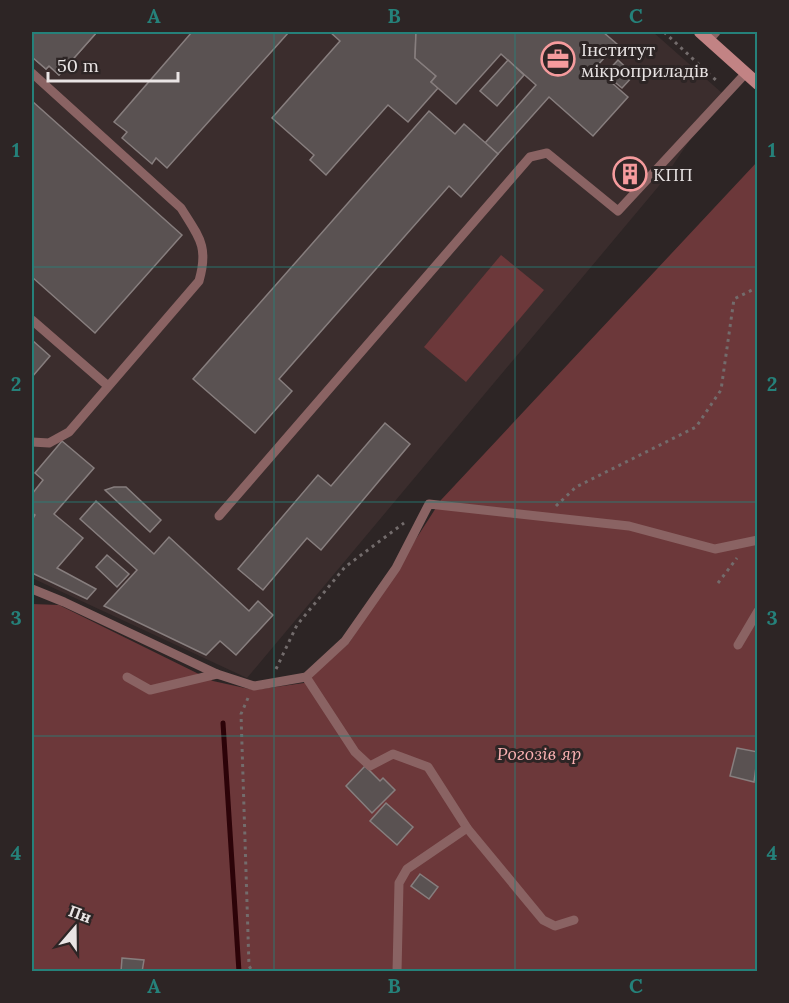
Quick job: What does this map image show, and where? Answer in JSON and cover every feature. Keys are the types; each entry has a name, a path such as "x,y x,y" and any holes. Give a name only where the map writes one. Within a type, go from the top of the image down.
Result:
{"main road":[{"path":"708,34 745,74 758,84"}],"lane":[{"path":"32,73 181,208 198,236 205,259 199,281 69,432 49,443 32,442"},
{"path":"219,516 530,157 547,153 618,211 745,74"},
{"path":"32,320 108,386"},
{"path":"32,589 217,674 254,686 306,677 345,641 396,568 429,504 629,526 715,549 753,541"},
{"path":"738,645 758,611"},
{"path":"127,677 150,690 217,674"},
{"path":"306,677 355,752 370,766 393,754 428,767 467,828 543,920 555,926 574,920"},
{"path":"397,972 399,883 407,869 467,828"}],"path":[{"path":"664,32 729,92"},
{"path":"546,516 576,487 696,427 722,390 734,299 758,288"},
{"path":"270,682 297,625 345,567 429,504"},
{"path":"718,583 753,541"},
{"path":"253,972 249,966 241,714 254,686"}],"shaded area":[{"path":"32,32 653,32 722,93 658,187 247,678 32,578"}],"green space":[{"name":"Рогозів яр","path":"757,162 757,971 32,971 32,604 59,605 213,681 254,690 304,683 349,643 441,500"},
{"path":"501,255 544,290 466,382 424,347"}],"building":[{"path":"32,32 97,32 59,75 49,66 46,69 32,57"},
{"path":"32,32 97,32 59,75 49,66 46,69 32,57"},
{"path":"192,32 289,32 167,168 156,158 152,164 122,138 127,132 114,122"},
{"path":"330,32 416,32 415,58 436,76 431,82 438,88 408,122 388,105 326,175 310,160 314,155 272,118 340,41"},
{"path":"416,32 603,32 617,44 595,68 628,97 593,136 549,97 498,154 485,143 536,85 501,54 456,104 431,82 436,76 415,58"},
{"path":"508,60 524,75 497,106 480,91"},
{"path":"618,60 634,75 622,88 605,74"},
{"path":"32,101 182,235 95,333 32,277"},
{"path":"429,111 455,134 464,124 498,154 461,197 449,186 279,379 292,391 255,433 193,379"},
{"name":"КПП","path":"628,162 642,175 632,185 619,173"},
{"path":"32,340 50,356 32,377"},
{"path":"385,423 410,444 321,550 307,538 263,590 238,569 318,475 331,486"},
{"path":"62,441 94,468 54,514 83,538 57,568 96,589 87,599 32,573 32,520 35,515 32,513 32,494 43,480 35,473"},
{"path":"126,487 161,520 150,532 105,490"},
{"path":"96,501 154,554 169,537 249,611 258,601 273,615 236,655 220,641 206,655 104,606 137,570 80,519"},
{"path":"107,555 129,574 117,587 96,567"},
{"path":"737,748 758,752 754,782 730,776"},
{"path":"365,766 380,781 383,778 395,790 372,813 346,786"},
{"path":"386,803 413,827 397,845 370,821"},
{"path":"420,874 438,887 429,899 411,886"},
{"path":"122,958 144,960 142,972 121,972"}],"waterway":[{"path":"223,723 239,972"}],"place":[{"name":"Інститут мікроприладів","path":"558,59"},
{"name":"КПП","path":"630,174"}]}
